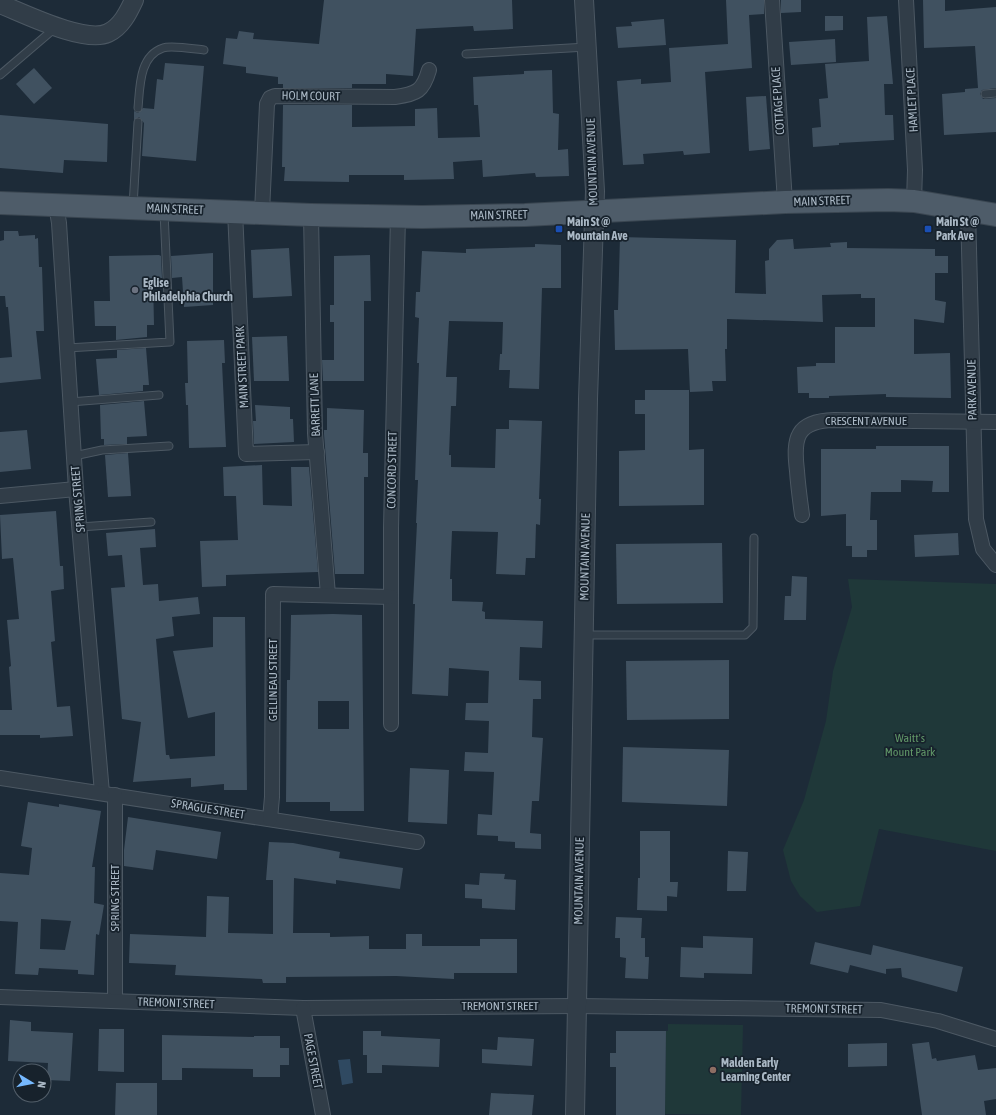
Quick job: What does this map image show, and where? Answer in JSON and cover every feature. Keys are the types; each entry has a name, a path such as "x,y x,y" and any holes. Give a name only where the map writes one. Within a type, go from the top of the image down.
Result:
{"main road":[{"name":"MAIN STREET","path":"0,203 311,215 398,216 504,215 785,202 888,200 914,201 996,215"}],"street":[{"path":"0,4 57,27 85,35 103,35 120,24 134,0"},
{"name":"MOUNTAIN AVENUE","path":"576,1115 588,399 594,212 594,183 584,0"},
{"name":"COTTAGE PLACE","path":"772,0 785,202"},
{"name":"HAMLET PLACE","path":"906,0 914,154 914,201"},
{"name":"HOLM COURT","path":"262,212 267,104 270,98 275,96 407,96 414,94 421,89 429,70"},
{"name":"SPRING STREET","path":"56,205 59,223 76,489 108,794 115,1001"},
{"name":"PARK AVENUE","path":"968,210 977,531 983,549 996,565"},
{"name":"MAIN STREET PARK","path":"235,211 246,454 317,452"},
{"name":"BARRETT LANE","path":"311,215 312,329 317,452 328,595"},
{"name":"CONCORD STREET","path":"391,724 394,346 398,216"},
{"name":"CRESCENT AVENUE","path":"802,515 794,447 798,435 809,425 817,422 834,420 996,422"},
{"path":"0,496 76,489"},
{"name":"GELLINEAU STREET","path":"270,819 272,797 273,594 328,595"},
{"path":"328,595 391,597"},
{"name":"SPRAGUE STREET","path":"0,778 417,842"},
{"name":"TREMONT STREET","path":"0,997 303,1008 577,1006 881,1010 938,1021 996,1039"},
{"name":"PAGE STREET","path":"303,1008 323,1115"}],"lane":[{"path":"0,75 57,27"},
{"path":"466,54 587,47"},
{"path":"138,108 140,78 149,57 163,48 204,50"},
{"path":"985,94 996,93"},
{"path":"133,207 138,122"},
{"path":"67,348 170,342 164,209"},
{"path":"70,402 159,395"},
{"path":"74,456 102,450 169,446"},
{"path":"80,527 151,522"},
{"path":"584,635 745,635 753,627 754,538"}],"green space":[{"name":"Waitt's Mount Park","path":"848,579 996,584 996,851 879,829 860,906 817,912 800,896 791,881 783,850 804,800 826,721 833,671 852,607"},
{"path":"668,1024 743,1025 741,1115 665,1114 666,1031 668,1031"}],"water":[{"path":"350,1059 353,1083 342,1085 338,1060"}],"building":[{"path":"324,0 512,0 513,29 474,31 473,26 416,29 413,76 386,74 386,84 352,84 352,88 283,88 283,84 278,84 278,77 246,73 246,67 223,64 226,38 237,39 239,31 254,33 253,39 319,44"},
{"path":"726,0 764,0 764,14 749,15 752,68 705,72 710,153 684,155 683,151 643,154 644,164 623,165 617,81 641,79 641,84 671,82 669,48 728,44"},
{"path":"781,0 801,0 801,12 781,13"},
{"path":"923,0 945,0 945,11 996,7 996,88 982,90 980,94 983,99 996,98 996,132 944,135 942,94 965,92 965,89 978,88 975,46 924,48"},
{"path":"825,16 843,16 843,30 825,31"},
{"path":"887,16 893,84 884,84 885,115 893,115 894,140 839,143 839,145 813,147 812,128 821,127 819,99 828,98 825,64 869,61 867,17"},
{"path":"664,19 666,45 618,48 616,27 632,26 631,22"},
{"path":"835,39 836,62 791,65 789,42"},
{"path":"165,63 204,66 196,161 142,156 144,123 139,117 134,120 134,111 138,113 143,108 154,109 157,79 163,80"},
{"path":"34,68 52,88 34,104 16,84"},
{"path":"552,70 553,113 559,114 558,150 568,149 569,176 536,177 535,173 483,177 482,160 453,162 454,179 404,180 404,175 349,175 349,182 284,181 285,167 282,167 283,105 352,105 352,127 415,126 415,109 437,108 438,138 480,137 478,105 474,105 473,77 524,74 524,71"},
{"path":"766,96 770,149 749,151 746,97"},
{"path":"0,115 108,124 107,162 64,160 63,173 0,168"},
{"path":"4,231 18,231 19,236 35,235 35,239 38,238 39,267 42,267 44,331 36,331 41,379 0,383 0,358 12,357 8,307 6,307 5,296 0,296 0,241 4,240"},
{"path":"620,237 736,240 735,293 766,294 765,261 769,260 769,249 777,240 793,239 794,249 831,247 830,243 847,242 847,248 935,249 935,256 948,256 948,273 935,273 935,300 946,302 944,323 914,319 914,354 950,353 951,398 886,397 886,394 809,398 809,393 798,393 797,367 816,366 816,363 835,363 835,327 875,327 875,298 861,298 861,294 822,295 823,322 727,319 727,349 725,349 726,381 712,381 713,391 690,392 688,349 615,350 614,310 618,310"},
{"path":"535,244 561,245 561,288 542,288 539,389 509,388 510,370 499,370 500,354 502,354 503,322 449,321 446,377 457,377 456,406 451,406 449,455 451,455 451,467 495,468 496,429 509,429 509,420 542,421 539,499 541,499 540,525 536,524 535,558 526,558 525,575 496,574 498,532 452,531 450,579 452,579 452,601 483,602 482,611 485,612 485,619 543,621 542,648 520,647 519,680 541,681 541,699 533,699 532,737 543,738 539,801 532,801 530,833 541,834 541,849 515,848 515,842 498,841 498,836 477,835 478,814 492,815 494,772 464,771 465,752 488,753 489,721 465,720 466,703 488,703 489,671 449,668 448,696 412,694 415,604 413,604 418,480 415,480 419,363 417,363 419,318 415,317 416,292 420,292 422,251 466,253 466,249 535,247"},
{"path":"289,248 292,296 253,298 251,250"},
{"path":"213,253 213,305 184,307 182,277 172,278 171,256"},
{"path":"370,255 371,301 364,301 364,381 323,381 322,360 334,360 334,322 330,322 330,305 334,305 334,256"},
{"name":"Eglise Philadelphia Church","path":"109,256 161,256 162,278 153,278 154,325 147,325 147,337 116,340 116,326 95,326 94,301 110,301"},
{"path":"287,336 289,381 254,381 252,337"},
{"path":"224,340 225,363 222,363 226,447 189,448 188,405 186,405 185,383 188,383 187,341"},
{"path":"146,348 149,385 143,385 143,391 99,395 96,359 117,358 117,350"},
{"path":"645,390 689,390 689,450 704,449 704,505 619,506 619,451 645,450 645,414 635,414 635,400 645,400"},
{"path":"144,401 147,436 127,437 127,444 104,445 104,439 101,439 100,405"},
{"path":"255,405 290,407 290,419 293,419 294,442 254,444 253,421 256,421"},
{"path":"327,408 364,410 363,453 368,453 368,477 364,477 364,574 335,574 324,434 324,430 327,430"},
{"path":"27,430 31,469 0,472 0,432"},
{"path":"876,446 949,446 949,492 932,492 933,481 901,480 901,492 871,492 870,520 877,520 877,550 867,550 867,557 852,557 852,546 846,546 846,514 821,516 821,449 876,449"},
{"path":"128,453 131,496 108,497 105,455"},
{"path":"262,465 263,505 292,506 291,467 309,467 318,572 226,575 226,586 202,587 200,541 238,540 236,496 224,496 223,467"},
{"path":"56,511 60,566 63,566 64,589 51,591 55,641 51,642 57,707 70,706 73,736 40,738 40,735 0,735 0,710 12,710 9,667 11,666 7,620 19,619 13,558 2,559 0,515"},
{"path":"155,529 156,547 140,548 143,585 158,584 159,601 198,597 200,614 172,617 174,636 156,639 166,755 169,755 170,759 215,756 215,712 188,718 173,651 213,647 213,617 245,617 247,790 224,790 224,784 191,787 191,778 133,782 141,722 122,719 111,588 125,587 122,555 108,556 106,533"},
{"path":"958,533 959,555 915,557 914,535"},
{"path":"722,543 723,603 617,604 616,544"},
{"path":"792,576 807,577 806,620 784,620 785,596 791,596"},
{"path":"291,615 362,615 364,811 330,811 330,802 286,802 287,680 290,680","holes":["318,701 349,701 349,729 318,729"]},
{"path":"729,660 729,719 627,720 626,661"},
{"path":"623,747 729,750 727,806 622,802"},
{"path":"410,768 449,770 447,824 408,822"},
{"path":"28,802 59,807 59,804 101,811 92,867 95,867 94,903 104,905 99,935 96,934 94,975 78,974 78,970 39,968 38,975 15,974 18,922 0,921 0,873 29,875 32,848 21,846","holes":["41,919 71,921 65,950 40,949"]},
{"path":"128,817 221,832 217,859 156,850 153,870 124,866 124,850"},
{"path":"640,831 670,831 670,882 678,882 677,897 667,896 667,911 637,910 638,878 640,878"},
{"path":"269,842 293,843 340,852 339,858 403,868 400,889 336,880 336,884 294,878 293,933 330,933 330,937 369,936 369,949 406,949 406,934 422,934 422,946 480,946 480,939 517,939 517,973 454,973 454,979 396,976 286,977 286,983 263,983 262,979 175,975 176,965 129,963 130,934 206,937 207,896 229,897 228,933 273,934 273,880 266,880"},
{"path":"728,851 748,852 746,891 727,891"},
{"path":"480,873 505,874 504,879 516,880 515,910 482,908 482,899 465,898 465,884 479,885"},
{"path":"616,917 642,918 641,938 645,938 645,957 649,957 648,979 625,978 626,958 620,957 620,938 615,938"},
{"path":"703,936 753,938 752,974 704,973 704,978 680,977 681,947 703,948"},
{"path":"815,942 871,955 873,945 963,967 957,992 902,977 901,968 886,969 886,974 850,965 848,973 810,964"},
{"path":"10,1020 31,1022 31,1031 73,1033 70,1081 52,1080 52,1063 8,1061"},
{"path":"99,1029 124,1029 124,1072 98,1071"},
{"path":"363,1031 381,1031 381,1036 440,1039 439,1067 382,1065 382,1073 367,1073 367,1055 363,1055"},
{"path":"616,1031 666,1031 665,1115 616,1115 616,1067 610,1067 610,1053 616,1053"},
{"path":"162,1035 254,1037 280,1036 280,1048 289,1048 289,1065 280,1065 280,1077 253,1077 253,1069 182,1068 182,1080 162,1080"},
{"path":"498,1037 534,1039 532,1066 482,1063 482,1049 497,1050"},
{"path":"929,1042 932,1059 936,1058 937,1061 975,1055 978,1070 996,1068 996,1099 984,1101 986,1115 922,1115 912,1044"},
{"path":"887,1043 887,1066 848,1067 848,1044"},
{"path":"116,1083 157,1083 157,1115 115,1115"},
{"path":"491,1093 534,1095 532,1115 489,1115"}],"place":[{"name":"Main St @ Mountain Ave","path":"559,229"},
{"name":"Main St @ Park Ave","path":"928,229"},
{"name":"Eglise Philadelphia Church","path":"135,290"},
{"name":"Malden Early Learning Center","path":"713,1070"}]}
